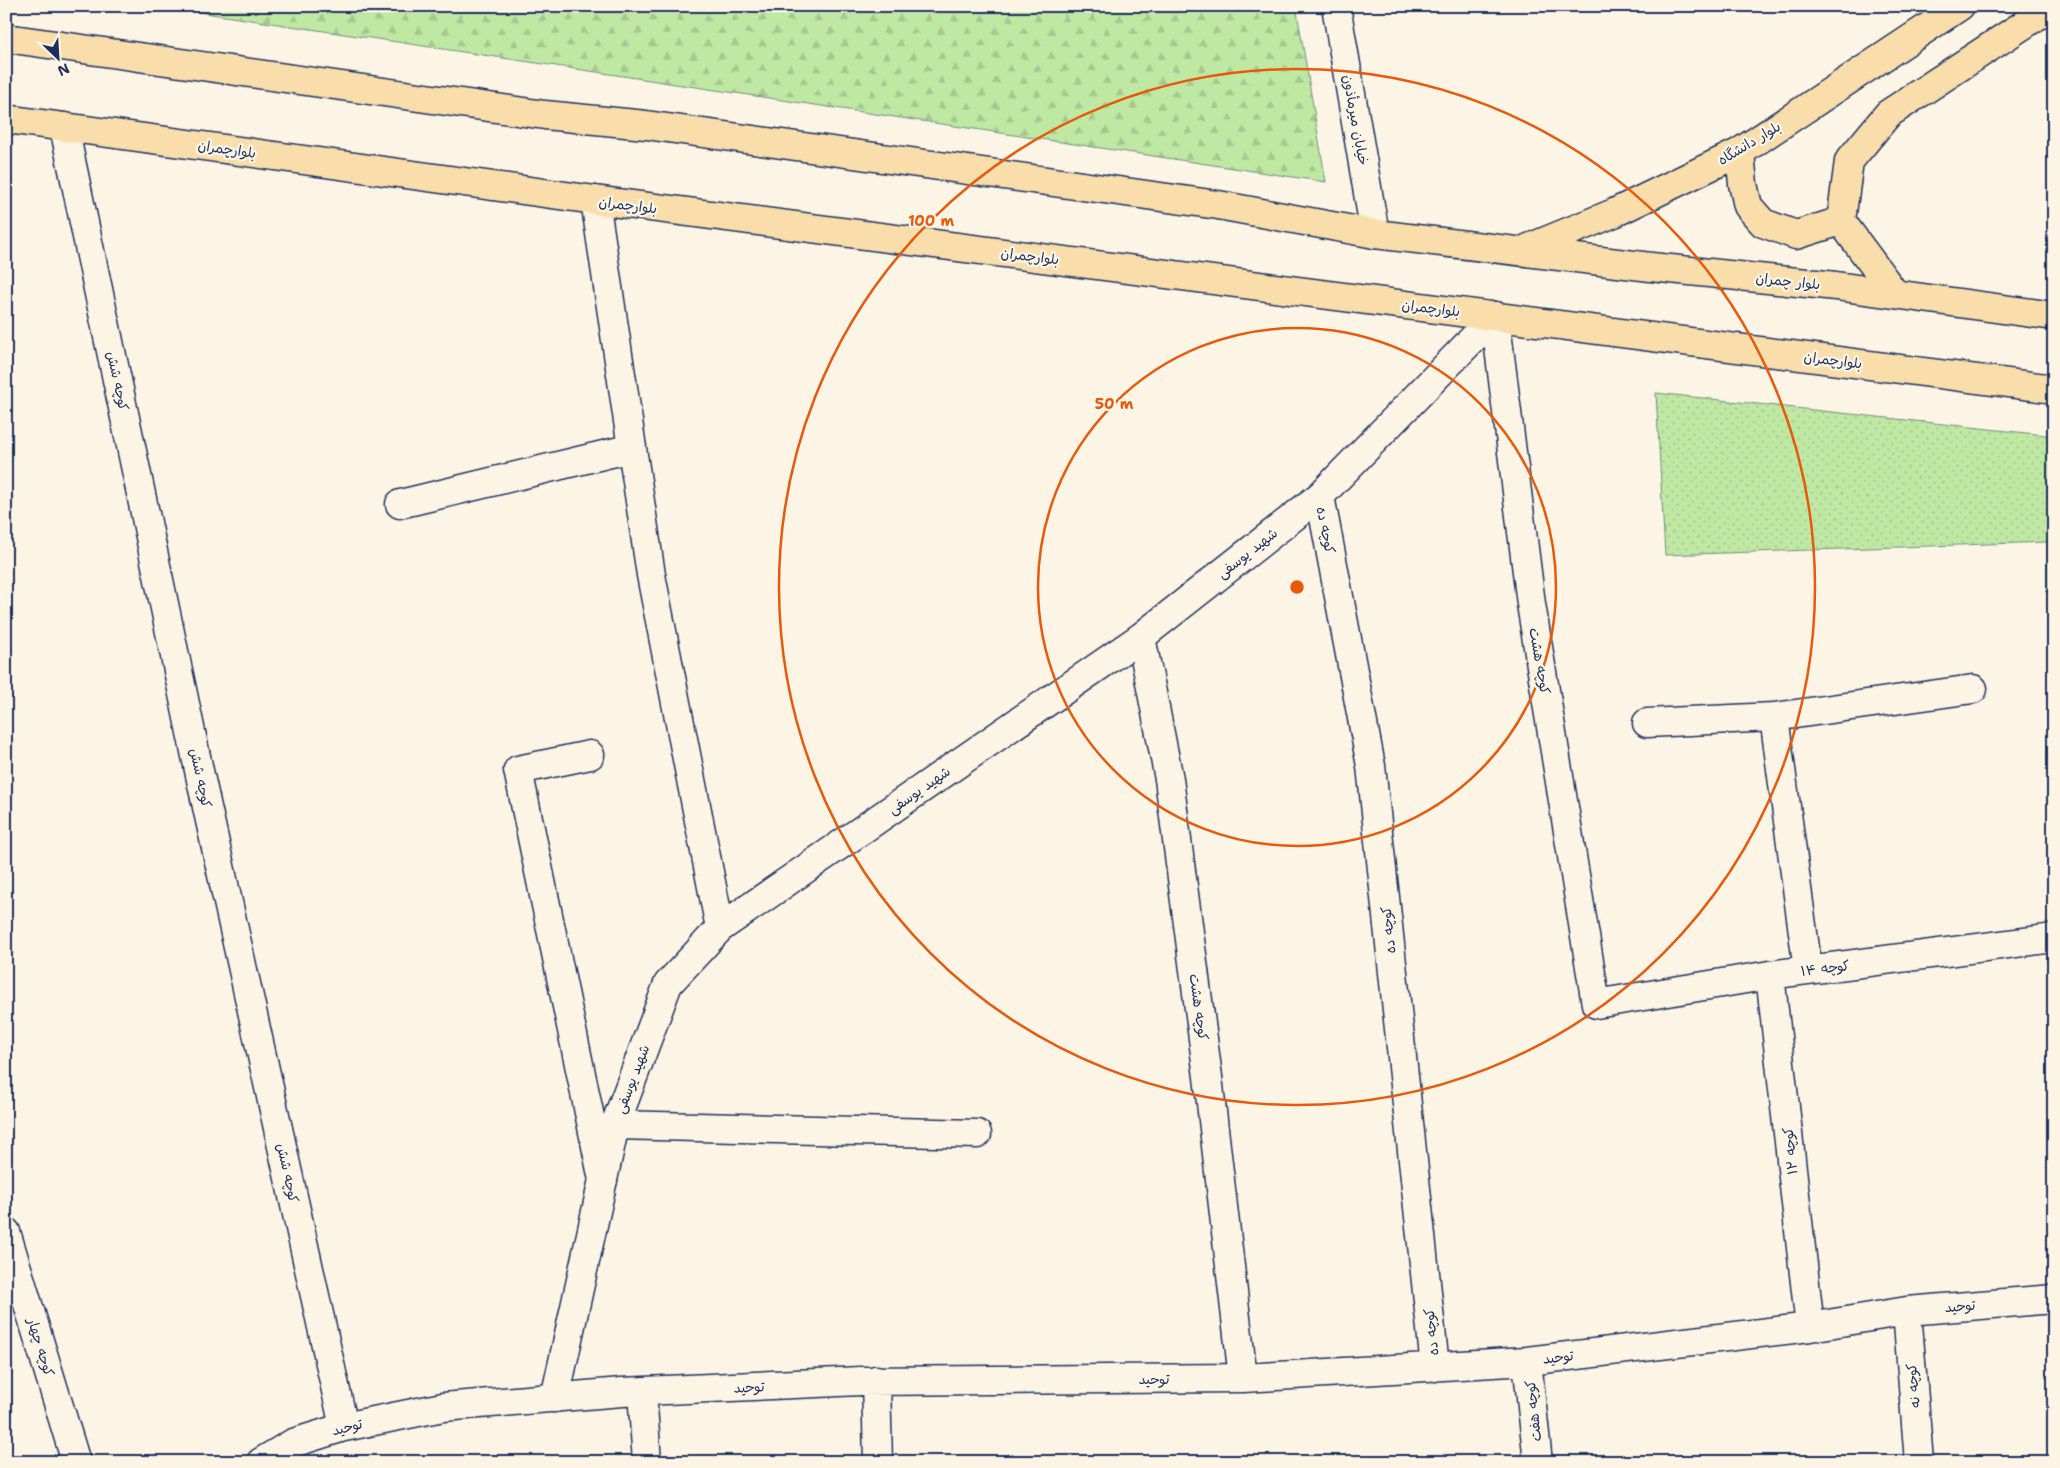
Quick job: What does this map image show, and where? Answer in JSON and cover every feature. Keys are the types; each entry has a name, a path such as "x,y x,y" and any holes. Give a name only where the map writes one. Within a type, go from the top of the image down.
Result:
{"main road":[{"name":"بلوار دانشگاه","path":"1522,251 1614,214 1740,152 1960,6"},
{"path":"1895,294 1841,221 1849,160 1888,114 2052,6"},
{"name":"بلوار چمران","path":"6,38 545,115 646,125 1218,205 1375,234 1650,267 1836,286 2054,316"},
{"name":"بلوارچمران","path":"6,119 595,200 2054,389"},
{"path":"1740,152 1743,184 1748,206 1763,224 1796,235 1841,221"}],"street":[{"name":"خیابان میرمأذون","path":"1336,6 1375,234"},
{"name":"کوچه شش","path":"64,127 201,780 344,1427"},
{"path":"595,200 651,575 720,928"},
{"name":"شهید یوسفی","path":"555,1398 615,1125 668,984 720,928 1141,637 1320,496 1495,316"},
{"name":"کوچه هشت","path":"1495,316 1531,604 1596,1004"},
{"path":"400,504 632,448"},
{"name":"کوچه ده","path":"1320,496 1371,766 1435,1367"},
{"name":"کوچه هشت","path":"1141,637 1169,779 1208,1077 1243,1378"},
{"path":"1647,723 1774,717 1973,689"},
{"path":"1774,717 1808,970"},
{"path":"590,755 518,770 603,1180"},
{"name":"کوچه ۱۴","path":"1596,1004 1770,975 2054,938"},
{"name":"کوچه ۱۲","path":"1770,975 1810,1327"},
{"path":"615,1125 977,1134"},
{"name":"کوچه چهار","path":"6,1232 76,1462"},
{"name":"توحید","path":"261,1462 293,1443 344,1427 443,1407 642,1392 876,1380 1243,1378 1527,1361 1810,1327 1907,1311 2054,1299"},
{"name":"کوچه نه","path":"1907,1311 1920,1462"},
{"name":"کوچه هفت","path":"1527,1361 1538,1462"},
{"path":"876,1380 878,1462"},
{"path":"642,1392 646,1462"}],"green space":[{"path":"158,6 1296,6 1326,182"},
{"path":"1656,393 2054,436 2054,599 2048,601 2048,542 1665,555"}]}
